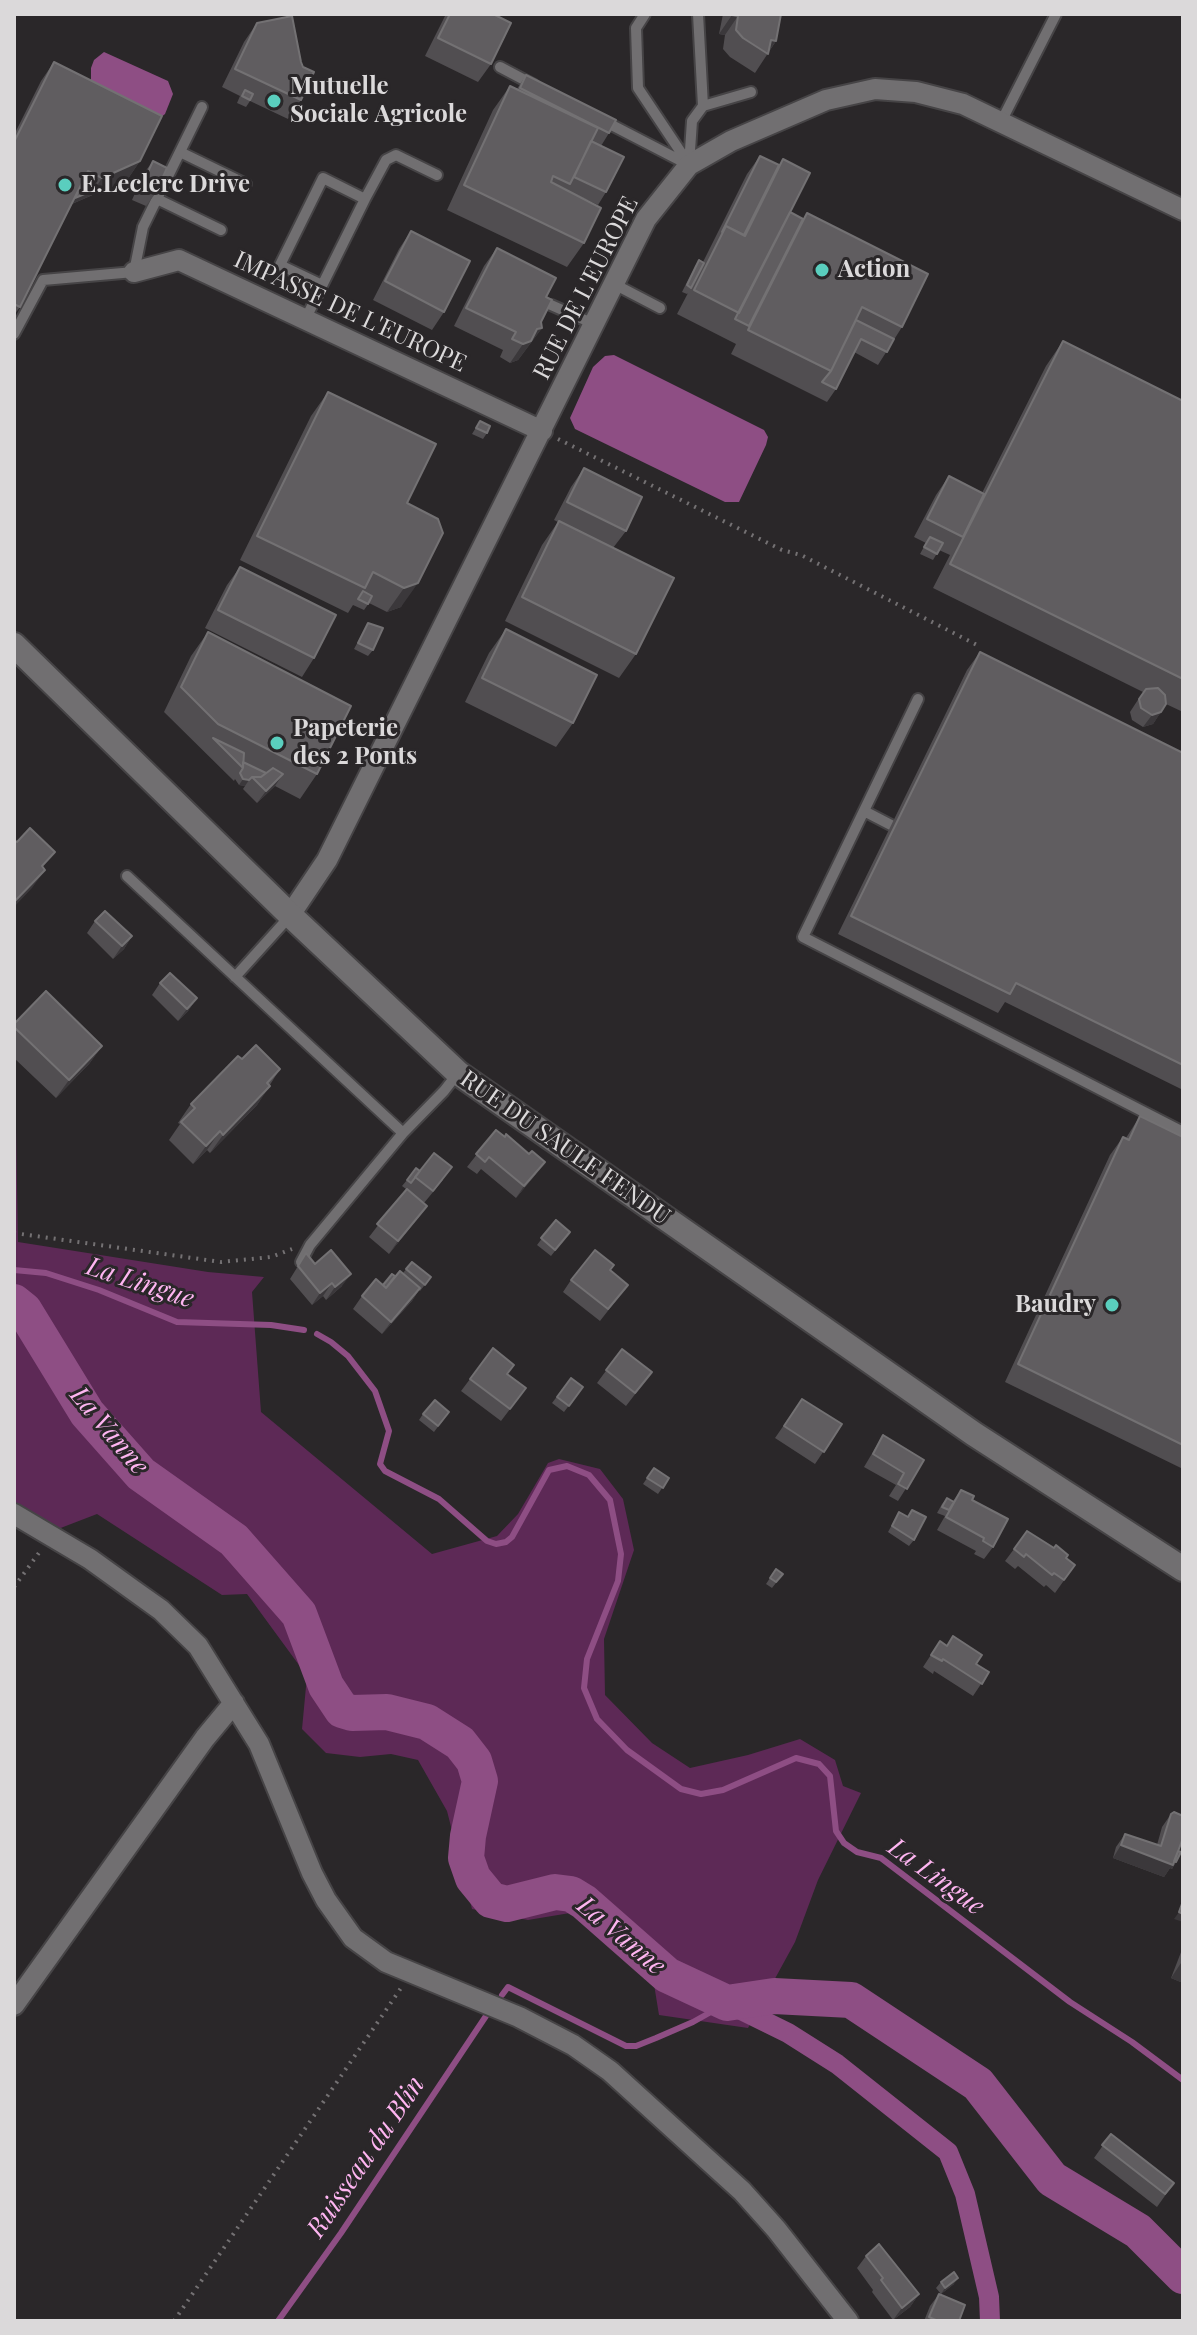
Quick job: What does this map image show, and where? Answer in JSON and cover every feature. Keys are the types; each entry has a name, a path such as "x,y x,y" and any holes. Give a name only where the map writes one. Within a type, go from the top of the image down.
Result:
{"street":[{"name":"RUE DE L'EUROPE","path":"290,915 327,860 646,219 689,165 731,141 826,100 875,89 916,92 963,104 1183,210"},
{"name":"IMPASSE DE L'EUROPE","path":"134,272 179,260 542,431"},
{"name":"RUE DU SAULE FENDU","path":"14,645 290,915 458,1073 974,1434 1183,1569"},
{"path":"14,1514 90,1559 161,1610 186,1632 211,1662 259,1744 312,1873 344,1928 374,1955 519,2017 573,2045 610,2071 742,2191 848,2321"},
{"path":"14,2005 205,1738 234,1703"}],"lane":[{"path":"645,14 636,28 638,88 689,165"},
{"path":"698,14 703,106"},
{"path":"1001,122 1056,14"},
{"path":"500,67 541,88"},
{"path":"689,165 692,121 703,106 751,92"},
{"path":"14,334 43,280 134,272 143,227 202,107"},
{"path":"595,116 689,165"},
{"path":"180,152 246,184"},
{"path":"305,320 386,160 396,155 437,175"},
{"path":"322,285 280,265 323,178 365,199"},
{"path":"157,199 221,230"},
{"path":"614,284 660,308"},
{"path":"551,305 594,324"},
{"path":"918,699 803,937 1183,1132"},
{"path":"864,811 891,825"},
{"path":"127,876 403,1133"},
{"path":"235,977 290,915"},
{"path":"301,1262 310,1245 403,1133 458,1073"}],"path":[{"path":"542,431 782,550 801,555 979,646"},
{"path":"14,1233 221,1262 271,1257 310,1245"},
{"path":"14,1587 51,1537"},
{"path":"174,2321 411,1973"}],"shaded area":[{"path":"104,52 168,81 173,94 165,114 160,118 91,85 94,60"},
{"path":"614,355 764,430 768,437 766,445 739,502 725,502 575,429 570,418 593,367 605,356"},
{"path":"14,1128 18,1242 208,1272 264,1277 252,1292 261,1412 432,1554 497,1536 518,1514 548,1463 559,1459 600,1469 623,1499 634,1550 604,1639 605,1695 652,1743 690,1768 800,1739 835,1760 843,1786 861,1793 818,1880 795,1942 748,2028 659,2015 652,1972 576,1912 528,1920 472,1909 447,1811 418,1760 391,1754 360,1757 326,1753 302,1729 307,1676 247,1594 222,1595 97,1514 58,1529 14,1502 14,1347 18,1320 14,1317"}],"building":[{"path":"450,14 493,14 511,23 491,64 438,38"},
{"path":"732,14 781,14 776,41 771,40 768,54 743,38 736,30 738,16"},
{"path":"292,16 301,62 303,67 314,72 301,100 235,69 257,23"},
{"name":"E.Leclerc Drive","path":"54,62 162,116 140,161 102,178 88,171 20,307 14,304 14,142"},
{"path":"526,75 616,120 609,133 520,88"},
{"path":"510,86 598,128 570,184 553,176 551,182 601,208 584,243 464,185"},
{"path":"245,90 253,94 250,100 242,96"},
{"path":"591,141 624,157 606,192 574,177"},
{"path":"760,156 779,165 744,235 726,226 722,232"},
{"path":"783,159 810,173 739,313 694,290 726,226 745,236"},
{"path":"153,161 167,168 155,194 141,187"},
{"path":"82,184 94,190 75,198"},
{"path":"790,212 803,219 749,326 735,319"},
{"path":"807,213 928,274 902,327 862,307 831,371 748,330"},
{"path":"411,231 470,261 444,312 385,281"},
{"path":"497,248 556,278 546,297 552,300 541,322 542,328 537,329 531,341 523,344 512,339 516,332 466,308"},
{"path":"699,260 704,263 691,288 687,285"},
{"path":"856,320 894,339 887,352 861,339 836,389 822,382 831,371"},
{"path":"1063,341 1183,401 1183,679 950,564"},
{"path":"328,392 436,444 407,503 438,519 443,533 418,583 404,588 373,572 365,588 257,536"},
{"path":"480,421 490,426 487,433 476,428"},
{"path":"584,468 642,497 626,531 567,502"},
{"path":"949,476 984,494 963,537 927,519"},
{"path":"559,521 674,578 636,654 522,597"},
{"path":"930,537 943,543 937,554 924,547"},
{"path":"240,567 336,615 314,658 218,610"},
{"path":"363,591 372,596 368,604 358,599"},
{"path":"368,623 383,628 373,650 358,643"},
{"path":"506,629 597,675 573,723 482,678"},
{"path":"208,632 351,706 317,774 218,724 181,687"},
{"path":"980,652 1183,753 1183,1065 1016,983 1010,994 851,916"},
{"path":"1158,688 1165,695 1166,704 1161,712 1152,715 1141,708 1139,699 1146,689"},
{"path":"213,738 244,753 243,768"},
{"path":"243,762 266,773 261,777 243,779 240,773"},
{"path":"273,768 283,774 266,791 252,777 261,777"},
{"path":"30,828 55,852 42,866 45,870 14,902 14,840 17,842"},
{"path":"105,911 132,936 122,946 95,921"},
{"path":"170,973 197,998 187,1009 160,983"},
{"path":"46,991 102,1046 69,1080 14,1027"},
{"path":"256,1045 280,1069 267,1083 270,1086 223,1135 220,1131 206,1146 181,1122 195,1108 191,1104 238,1056 242,1059"},
{"name":"Baudry","path":"1140,1116 1183,1137 1183,1445 1018,1364 1123,1137 1129,1140"},
{"path":"496,1130 545,1162 524,1186 489,1157 485,1162 476,1154"},
{"path":"434,1153 452,1167 433,1191 415,1177"},
{"path":"416,1168 420,1171 411,1183 407,1180"},
{"path":"407,1189 427,1206 398,1241 377,1224"},
{"path":"556,1220 570,1232 555,1250 541,1238"},
{"path":"331,1250 351,1274 335,1287 332,1283 320,1293 298,1266 306,1253 315,1264"},
{"path":"595,1250 614,1265 610,1270 628,1285 608,1309 571,1280"},
{"path":"412,1262 431,1277 425,1285 406,1269"},
{"path":"400,1271 420,1288 391,1322 362,1296 376,1279 386,1288"},
{"path":"392,1274 395,1276 386,1288 383,1285"},
{"path":"493,1348 514,1365 507,1374 526,1388 510,1409 470,1379"},
{"path":"622,1349 652,1372 635,1393 606,1370"},
{"path":"571,1378 583,1387 569,1406 557,1397"},
{"path":"802,1399 842,1424 824,1452 784,1426"},
{"path":"435,1400 449,1412 438,1426 423,1414"},
{"path":"883,1435 924,1460 907,1489 898,1484 904,1473 873,1454"},
{"path":"654,1468 669,1478 663,1488 647,1478"},
{"path":"961,1490 974,1496 972,1500 1008,1519 993,1547 983,1541 984,1538 946,1517"},
{"path":"947,1498 954,1502 949,1510 942,1507"},
{"path":"912,1510 926,1517 914,1540 892,1526 899,1512 908,1517"},
{"path":"1027,1531 1054,1548 1056,1545 1068,1555 1066,1558 1075,1565 1064,1580 1014,1549"},
{"path":"776,1569 783,1574 776,1582 770,1578"},
{"path":"953,1636 982,1655 976,1664 989,1672 982,1684 943,1659 931,1655 940,1641 947,1646"},
{"path":"1174,1812 1183,1816 1183,1838 1173,1865 1121,1845 1125,1834 1161,1846"},
{"path":"1111,2134 1174,2183 1165,2194 1102,2145"},
{"path":"879,2244 919,2294 902,2308 866,2256"},
{"path":"954,2272 958,2278 945,2288 941,2282"},
{"path":"939,2294 965,2305 959,2321 938,2321 929,2317"}],"waterway":[{"name":"La Lingue","path":"14,1270 46,1273 99,1290 177,1322 271,1325 304,1330"},
{"name":"La Vanne","path":"14,1302 24,1310 87,1413 141,1474 234,1540 299,1614 326,1686 342,1710 352,1713 387,1712 427,1722 460,1743 474,1761 480,1781 466,1858 473,1878 491,1900 507,1904 555,1892 571,1894 667,1975 727,2003 774,1996 851,2000 978,2084 1052,2179 1138,2231 1183,2276"},
{"name":"La Lingue","path":"317,1334 348,1356 375,1391 389,1431 380,1464 385,1471 439,1499 487,1541 496,1544 512,1537 549,1470 567,1466 589,1475 610,1500 621,1554 618,1581 587,1659 584,1688 597,1719 627,1750 681,1789 701,1794 723,1790 796,1758 819,1764 830,1776 836,1831 844,1843 857,1852 881,1858 1070,2002 1183,2080"},
{"path":"502,1995 508,1987 626,2046 636,2046 656,2038 727,2003"},
{"path":"727,2003 788,2033 837,2064 948,2152 965,2194 989,2297 990,2321"},
{"name":"Ruisseau du Blin","path":"278,2321 341,2233 486,2016"}],"place":[{"name":"Mutuelle Sociale Agricole","path":"274,101"},
{"name":"E.Leclerc Drive","path":"65,185"},
{"name":"Action","path":"822,270"},
{"name":"Papeterie des 2 Ponts","path":"277,743"},
{"name":"Baudry","path":"1112,1305"}]}
